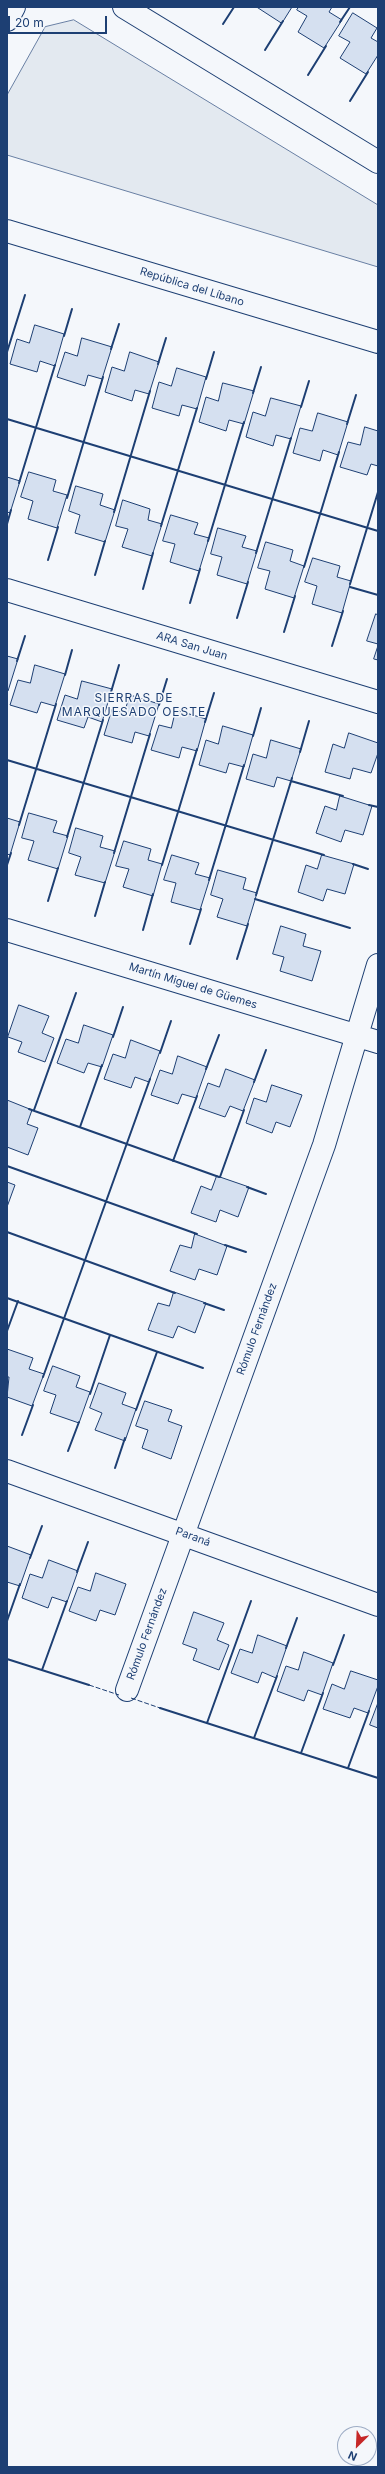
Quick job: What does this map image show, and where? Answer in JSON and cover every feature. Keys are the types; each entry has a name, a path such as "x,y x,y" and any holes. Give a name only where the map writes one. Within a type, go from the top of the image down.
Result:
{"street":[{"path":"7,20 14,7"},
{"path":"124,7 378,162"},
{"name":"República del Líbano","path":"7,231 378,342"},
{"name":"ARA San Juan","path":"7,590 378,702"},
{"name":"Martín Miguel de Güemes","path":"7,930 378,1042"},
{"name":"Rómulo Fernández","path":"127,1690 324,1145 378,965"},
{"name":"Paraná","path":"7,1470 378,1604"}],"shaded area":[{"path":"74,20 378,205 378,267 7,155 7,95 45,27"}],"building":[{"path":"257,7 292,7 282,23"},
{"path":"299,7 332,7 329,12 342,20 324,48 298,32 307,16 297,10"},
{"path":"353,13 377,28 371,38 378,42 378,55 366,74 340,58 350,42 339,36"},
{"path":"35,325 64,334 55,366 40,361 37,372 10,364 17,339 29,343"},
{"path":"82,338 112,347 102,379 88,375 85,386 57,377 65,352 77,356"},
{"path":"130,352 159,362 149,394 135,390 132,401 105,392 112,367 124,371"},
{"path":"177,368 206,377 197,409 182,405 179,416 152,408 159,382 171,386"},
{"path":"223,383 254,391 244,424 229,420 226,431 199,422 206,397 218,401"},
{"path":"271,398 301,406 291,439 276,435 273,446 246,437 253,412 265,416"},
{"path":"318,413 348,422 338,455 323,450 320,461 293,453 300,428 312,431"},
{"path":"365,427 378,431 378,466 371,464 367,475 340,467 348,442 360,445"},
{"path":"29,472 56,480 53,491 67,495 57,528 28,519 33,501 21,497"},
{"path":"7,477 20,481 10,513 7,512"},
{"path":"76,486 103,494 100,505 115,510 105,542 75,533 80,515 69,511"},
{"path":"123,500 150,509 148,520 162,524 152,556 122,547 128,529 116,526"},
{"path":"171,515 198,523 194,534 209,538 199,571 170,562 175,544 163,541"},
{"path":"218,528 246,536 242,547 257,551 247,584 217,575 222,557 211,554"},
{"path":"266,542 293,550 290,561 304,566 294,598 265,589 270,571 258,568"},
{"path":"313,558 340,566 337,577 351,581 342,613 312,604 317,586 305,582"},
{"path":"376,614 378,615 378,644 367,641"},
{"path":"378,646 378,660 374,659"},
{"path":"7,656 18,659 8,691 7,691"},
{"path":"35,665 65,674 55,706 41,702 37,713 10,705 18,680 30,683"},
{"path":"82,681 112,689 102,722 88,717 84,728 57,720 65,695 77,699"},
{"path":"130,695 159,704 149,736 135,732 132,743 104,735 112,709 124,713"},
{"path":"176,710 206,719 197,751 182,747 179,758 151,750 159,725 171,728"},
{"path":"223,726 253,735 244,767 229,763 226,773 199,765 206,740 218,744"},
{"path":"349,733 378,743 378,753 371,773 353,768 350,779 325,772 333,744 344,748"},
{"path":"271,740 301,749 291,781 277,777 274,787 246,779 253,754 266,758"},
{"path":"340,796 372,806 363,835 345,830 341,842 316,833 325,806 336,810"},
{"path":"29,813 57,821 53,832 68,836 58,869 28,860 34,841 22,838"},
{"path":"7,818 20,822 10,855 7,854"},
{"path":"76,828 103,836 100,847 115,851 105,883 75,875 81,857 69,853"},
{"path":"124,841 151,849 148,860 162,864 153,896 123,887 129,869 116,866"},
{"path":"172,855 199,863 195,874 210,878 200,910 171,902 176,883 164,880"},
{"path":"322,855 354,864 345,894 327,889 323,901 298,892 306,865 317,869"},
{"path":"218,870 246,878 243,889 257,893 247,926 217,917 223,899 211,895"},
{"path":"281,926 306,934 303,946 321,951 312,981 280,971 284,957 273,954"},
{"path":"19,1005 49,1016 42,1033 54,1038 45,1062 18,1052 22,1042 8,1037"},
{"path":"84,1025 113,1035 102,1067 88,1063 84,1073 57,1063 66,1039 78,1043"},
{"path":"131,1040 160,1051 149,1082 135,1077 131,1088 104,1079 113,1054 125,1058"},
{"path":"178,1056 207,1067 196,1098 182,1094 178,1104 151,1095 160,1070 172,1074"},
{"path":"226,1069 255,1080 243,1111 230,1106 225,1117 199,1108 208,1083 219,1087"},
{"path":"272,1085 302,1095 290,1127 276,1122 272,1133 246,1123 254,1098 266,1102"},
{"path":"7,1100 32,1110 27,1124 38,1128 28,1155 7,1147"},
{"path":"217,1176 249,1187 238,1217 220,1210 216,1222 191,1213 201,1186 211,1190"},
{"path":"7,1182 15,1185 7,1207"},
{"path":"195,1234 227,1246 217,1275 199,1269 195,1280 170,1271 180,1245 191,1248"},
{"path":"174,1292 206,1303 195,1333 178,1326 173,1338 148,1330 158,1303 169,1306"},
{"path":"7,1349 33,1358 29,1369 44,1374 32,1406 7,1397 9,1377 7,1377"},
{"path":"53,1366 80,1376 76,1387 90,1392 79,1423 50,1413 56,1395 44,1391"},
{"path":"99,1383 126,1393 122,1404 136,1409 125,1441 95,1430 102,1413 90,1408"},
{"path":"145,1401 172,1410 168,1421 182,1426 171,1459 142,1448 148,1430 136,1426"},
{"path":"7,1546 31,1555 20,1586 7,1582"},
{"path":"49,1560 78,1571 67,1602 52,1597 48,1608 22,1598 30,1574 42,1578"},
{"path":"96,1573 126,1584 115,1615 100,1610 96,1621 69,1611 78,1587 90,1591"},
{"path":"194,1612 224,1623 217,1640 229,1645 219,1670 193,1660 197,1649 183,1644"},
{"path":"258,1635 287,1646 276,1678 262,1672 258,1683 231,1673 240,1649 252,1653"},
{"path":"304,1652 333,1663 322,1695 308,1690 304,1701 277,1691 286,1666 298,1670"},
{"path":"351,1671 378,1680 378,1686 368,1713 354,1708 350,1718 323,1709 332,1684 344,1689"},
{"path":"378,1703 378,1728 370,1725"}],"fence":[{"path":"89,1685 119,1695"},
{"path":"131,1698 160,1708"}],"wall":[{"path":"223,24 234,7"},
{"path":"340,22 350,7"},
{"path":"265,50 283,21"},
{"path":"308,75 326,46"},
{"path":"350,101 368,72"},
{"path":"7,352 25,295"},
{"path":"64,336 72,309"},
{"path":"111,349 119,324"},
{"path":"158,364 166,338"},
{"path":"206,379 214,352"},
{"path":"19,483 55,365"},
{"path":"253,393 261,367"},
{"path":"67,498 103,377"},
{"path":"301,407 309,381"},
{"path":"114,512 150,391"},
{"path":"347,424 356,395"},
{"path":"161,526 197,408"},
{"path":"7,419 378,531"},
{"path":"208,541 244,422"},
{"path":"256,553 291,438"},
{"path":"304,567 339,452"},
{"path":"350,584 378,492"},
{"path":"7,524 11,510"},
{"path":"48,560 58,527"},
{"path":"95,575 105,541"},
{"path":"143,589 153,553"},
{"path":"190,603 200,569"},
{"path":"237,618 248,582"},
{"path":"350,587 378,595"},
{"path":"284,632 295,596"},
{"path":"332,646 343,611"},
{"path":"17,661 25,636"},
{"path":"65,675 72,650"},
{"path":"111,692 119,665"},
{"path":"159,705 167,679"},
{"path":"205,722 214,693"},
{"path":"19,825 56,704"},
{"path":"253,736 261,708"},
{"path":"67,837 103,720"},
{"path":"300,752 309,721"},
{"path":"114,853 150,734"},
{"path":"162,865 197,749"},
{"path":"7,760 324,855"},
{"path":"209,880 244,765"},
{"path":"256,895 292,778"},
{"path":"291,781 343,796"},
{"path":"369,805 378,807"},
{"path":"7,865 11,853"},
{"path":"353,864 368,869"},
{"path":"48,901 58,868"},
{"path":"95,916 105,882"},
{"path":"143,930 153,894"},
{"path":"255,899 350,928"},
{"path":"190,944 201,909"},
{"path":"237,959 248,924"},
{"path":"34,1110 76,993"},
{"path":"113,1037 123,1007"},
{"path":"160,1053 171,1021"},
{"path":"206,1069 219,1035"},
{"path":"254,1082 266,1050"},
{"path":"80,1127 102,1065"},
{"path":"43,1377 150,1079"},
{"path":"173,1161 197,1096"},
{"path":"29,1109 219,1177"},
{"path":"220,1177 244,1110"},
{"path":"7,1166 197,1234"},
{"path":"247,1187 266,1194"},
{"path":"7,1232 175,1293"},
{"path":"225,1245 246,1252"},
{"path":"7,1298 203,1368"},
{"path":"7,1331 18,1301"},
{"path":"204,1303 224,1310"},
{"path":"90,1394 110,1335"},
{"path":"136,1410 157,1352"},
{"path":"22,1435 33,1405"},
{"path":"68,1451 79,1422"},
{"path":"115,1468 125,1438"},
{"path":"30,1558 42,1526"},
{"path":"77,1572 88,1542"},
{"path":"7,1621 20,1584"},
{"path":"42,1670 67,1601"},
{"path":"207,1723 251,1601"},
{"path":"286,1648 297,1618"},
{"path":"333,1665 344,1635"},
{"path":"7,1659 89,1685"},
{"path":"254,1738 277,1676"},
{"path":"301,1753 323,1693"},
{"path":"160,1708 378,1778"},
{"path":"348,1768 369,1711"}],"district":[{"name":"SIERRAS DE MARQUESADO OESTE","path":"134,705"}]}
